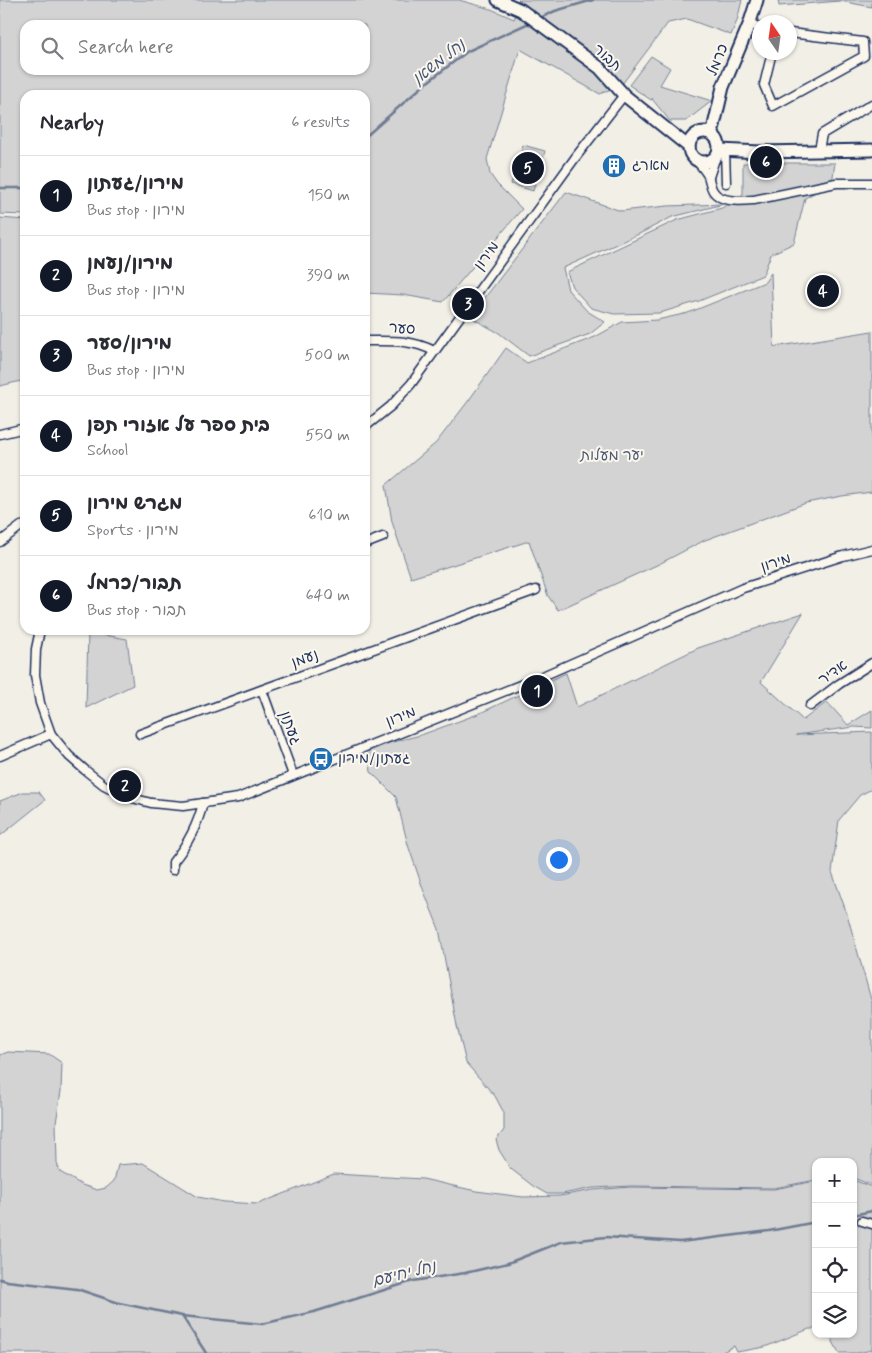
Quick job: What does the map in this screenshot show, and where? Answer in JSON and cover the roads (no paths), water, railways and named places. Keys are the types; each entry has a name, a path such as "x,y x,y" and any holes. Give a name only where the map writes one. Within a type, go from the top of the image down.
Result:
{"street":[{"name":"תבור","path":"498,0 521,10 600,68 624,95 689,148"},
{"name":"כרמל","path":"755,15 756,0"},
{"name":"כרמל","path":"712,134 723,87 752,30"},
{"path":"770,60 764,85 773,106 864,56 863,42 797,34"},
{"name":"מירון","path":"370,423 411,384 569,166 624,95"},
{"path":"819,150 822,134 872,104"},
{"path":"726,183 718,141 712,134 703,132 694,135 691,138 689,148 692,157 709,177 714,192 720,197 741,201 836,183 872,183"},
{"path":"696,160 706,162 720,153 872,150"},
{"path":"709,177 720,153"},
{"name":"סער","path":"370,341 410,342 421,344 434,351"},
{"path":"0,434 20,429"},
{"path":"0,542 20,527"},
{"path":"370,542 383,537"},
{"name":"מירון","path":"39,635 36,649 35,675 40,703 51,734 70,756 104,785 125,796 151,803 183,806 238,798 545,675 743,588 843,556 872,549"},
{"name":"נעמן","path":"140,734 536,590"},
{"name":"אדיר","path":"810,706 839,684 872,663"},
{"name":"געתון","path":"262,690 293,775"},
{"path":"0,756 51,734"},
{"path":"173,870 173,862 182,852 199,820 203,803"},
{"path":"862,1221 872,1224"}],"waterway":[{"name":"נחל משאן","path":"538,19 555,11 593,0"},
{"name":"נחל משאן","path":"370,133 425,84 468,51 531,22"},
{"name":"נחל משאן","path":"0,188 20,188"},
{"name":"נחל יחיעם","path":"857,1214 872,1211"},
{"name":"נחל יחיעם","path":"0,1279 77,1289 119,1303 182,1316 262,1324 314,1312 413,1281 465,1273 508,1263 561,1242 606,1237 680,1242 769,1231 812,1223"},
{"path":"182,1316 206,1353"}],"place":[{"name":"תבור/כרמל","path":"766,162"},
{"name":"מארג","path":"614,166"},
{"name":"מגרש מירון","path":"528,168"},
{"name":"בית ספר על אזורי תפן","path":"823,291"},
{"name":"מירון/סער","path":"468,304"},
{"name":"מירון/געתון","path":"537,691"},
{"name":"געתון/מירון","path":"321,759"},
{"name":"מירון/נעמן","path":"125,786"}],"park label":[{"name":"יער מעלות","path":"612,456"}]}
